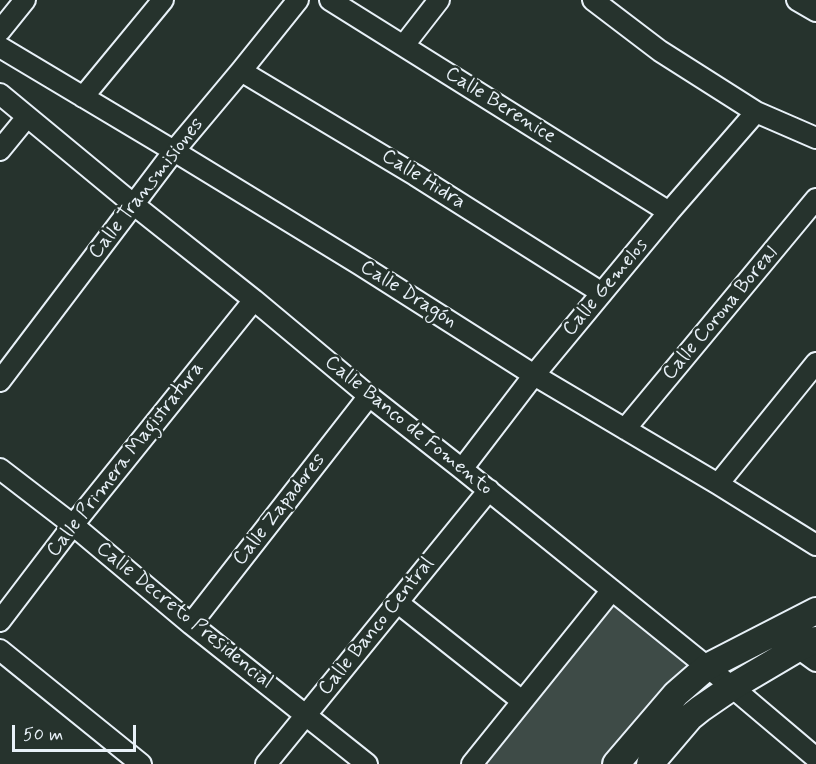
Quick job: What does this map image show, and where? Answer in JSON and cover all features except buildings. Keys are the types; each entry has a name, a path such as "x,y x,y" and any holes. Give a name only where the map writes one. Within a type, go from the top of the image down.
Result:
{"main road":[{"path":"616,764 676,694 707,667 816,611"},
{"path":"651,764 690,717 732,687 810,650"}],"street":[{"path":"0,31 26,0"},
{"path":"83,97 163,0"},
{"name":"Calle Transmisiones","path":"0,381 174,151 298,0"},
{"name":"Calle Berenice","path":"330,0 669,212"},
{"path":"404,45 439,0"},
{"path":"593,0 660,51 756,112 816,138"},
{"path":"797,0 816,11"},
{"name":"Calle Dragón","path":"0,47 358,264 534,375 813,538"},
{"name":"Calle Hidra","path":"242,71 415,175 602,294"},
{"name":"Calle Banco de Fomento","path":"0,94 369,396 732,687 816,758"},
{"name":"Calle Gemelos","path":"462,469 534,375 669,212 756,112"},
{"path":"0,150 27,117"},
{"name":"Calle Corona Boreal","path":"625,429 816,199"},
{"name":"Calle Primera Magistratura","path":"0,621 73,525 254,300"},
{"path":"718,484 816,363"},
{"name":"Calle Zapadores","path":"191,624 369,396"},
{"name":"Calle Decreto Presidencial","path":"0,469 73,525 191,624 367,764"},
{"name":"Calle Banco Central","path":"266,764 489,490"},
{"path":"472,764 612,590"},
{"path":"397,602 522,701"},
{"path":"0,650 141,764"}],"shaded area":[{"path":"612,590 707,667 616,764 472,764"}]}
